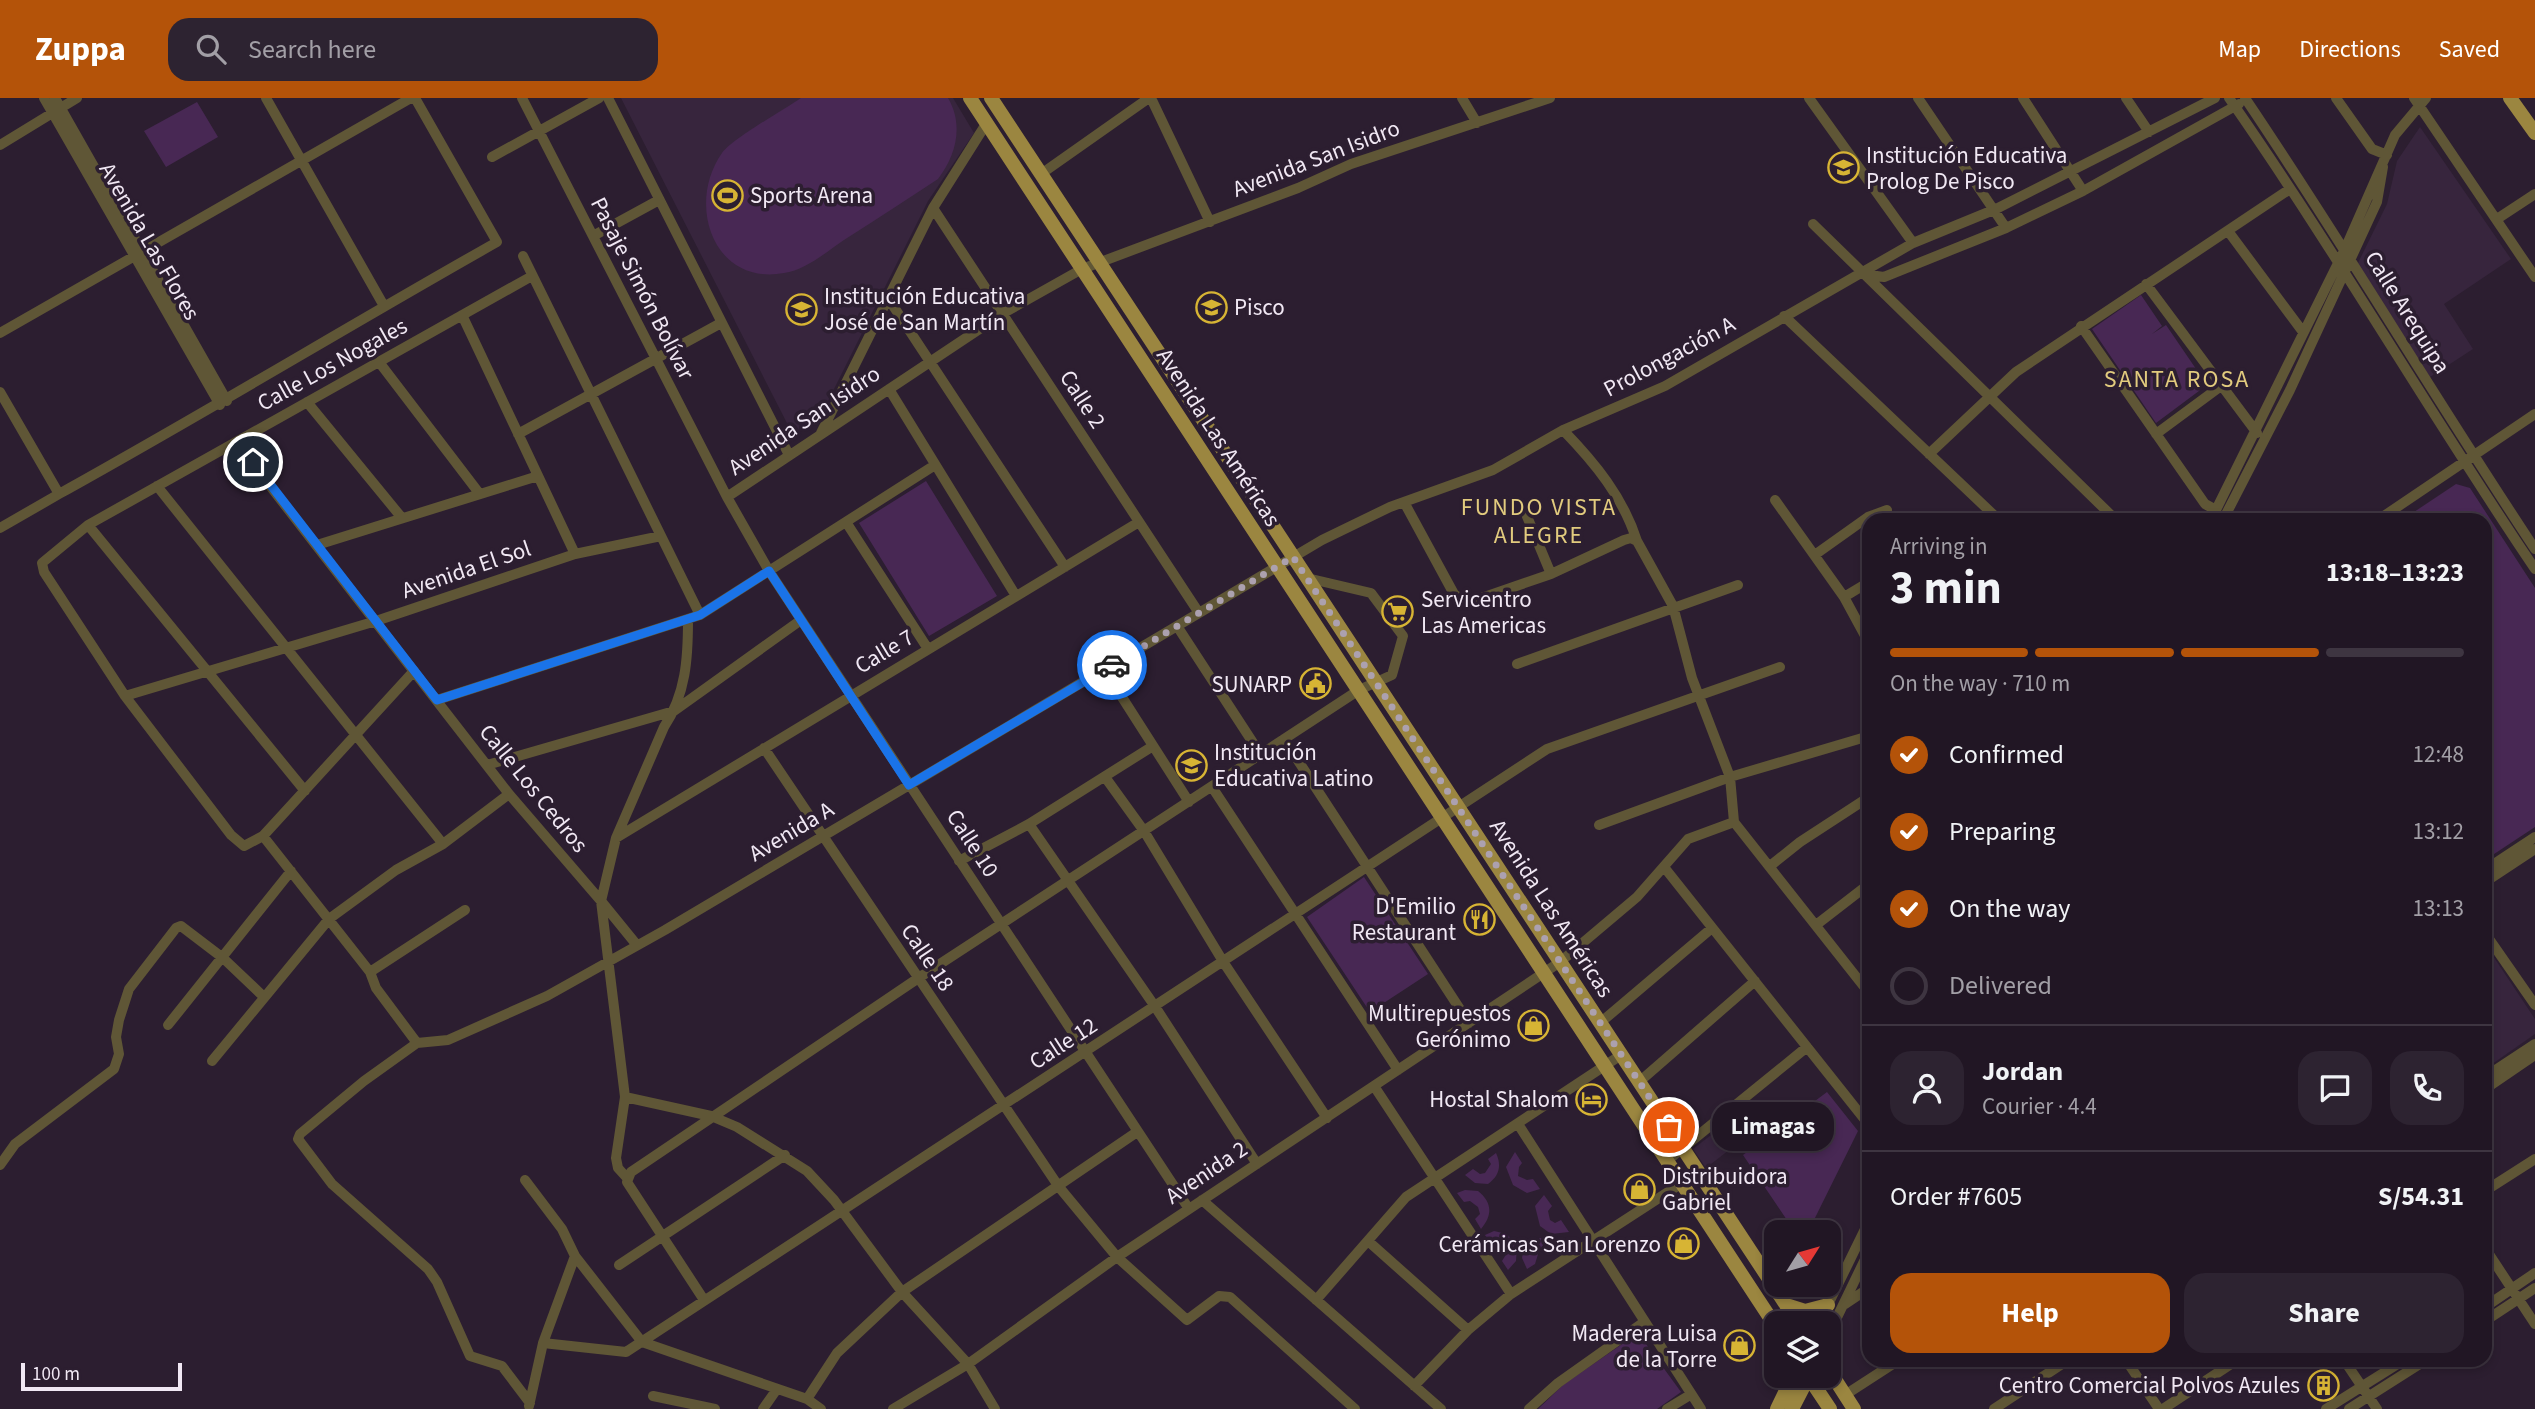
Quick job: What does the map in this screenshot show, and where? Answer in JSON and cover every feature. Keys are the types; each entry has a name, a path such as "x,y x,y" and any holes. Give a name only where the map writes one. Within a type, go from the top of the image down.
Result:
{"main road":[{"name":"Avenida Las Américas","path":"970,98 1766,1311"},
{"path":"2510,98 2535,133"},
{"path":"2520,98 2535,120"},
{"name":"Avenida Las Américas","path":"995,100 1041,174 1790,1311"},
{"path":"1387,732 1402,722"},
{"path":"1425,790 1440,780"},
{"path":"1786,1305 1797,1310 1811,1311 1835,1305"},
{"path":"1777,1409 1787,1388"},
{"path":"1792,1409 1802,1388"},
{"path":"1816,1388 1830,1409"},
{"path":"1841,1388 1854,1409"}],"street":[{"name":"Avenida Las Flores","path":"44,98 56,106 223,403"},
{"path":"0,145 56,106 77,98"},
{"path":"267,98 384,306"},
{"path":"0,333 413,98 498,242 384,306 223,403 0,528"},
{"name":"Pasaje Simón Bolívar","path":"522,98 727,497"},
{"path":"492,157 599,98"},
{"path":"608,98 789,455"},
{"path":"1041,174 1150,98 1210,222"},
{"path":"1462,98 1477,123"},
{"name":"Avenida San Isidro","path":"727,497 1002,314 1082,269 1210,222 1351,164 1550,98"},
{"path":"1810,98 1913,243"},
{"path":"1918,98 1996,209 2006,228"},
{"path":"2023,98 2073,171 2083,191"},
{"path":"2126,98 2149,132"},
{"name":"Prolongación A","path":"1404,502 1493,471 1563,430 1675,380 1913,243 1996,209 2215,98"},
{"path":"2336,98 2372,149 2385,160"},
{"name":"Prolongación A","path":"1862,274 1884,277 2006,228 2083,191 2232,102 2248,99"},
{"name":"Calle Arequipa","path":"2248,99 2473,456 2535,549"},
{"path":"2215,513 2259,434 2290,390 2341,268 2344,249 2400,126 2420,100 2535,277"},
{"name":"Calle Arequipa","path":"2232,102 2315,225 2463,463 2535,569"},
{"path":"820,435 933,208 986,124"},
{"path":"2227,513 2303,332 2341,268 2351,260 2377,202 2385,160"},
{"path":"1928,454 1988,395 2081,326 2290,189"},
{"path":"2497,219 2535,194"},
{"path":"593,236 659,200"},
{"name":"Calle 2","path":"933,208 1199,613"},
{"path":"1813,224 2109,513"},
{"path":"2228,231 2303,332"},
{"path":"523,256 700,615"},
{"name":"Calle Los Nogales","path":"125,696 44,572 42,563 47,557 88,525 532,275"},
{"path":"2146,284 2259,434"},
{"path":"888,298 1065,567"},
{"path":"462,315 575,554"},
{"path":"1784,316 1991,513"},
{"path":"518,434 722,323"},
{"path":"2081,326 2212,513"},
{"path":"379,362 479,493"},
{"path":"2156,433 2221,386"},
{"path":"889,389 1016,596"},
{"path":"0,392 59,494"},
{"path":"307,402 402,518"},
{"path":"2388,513 2535,414"},
{"path":"1563,430 1592,459 1629,515 1637,541 1673,606 1698,695 1730,777 1734,822 1816,925 1862,978"},
{"name":"Calle Los Cedros","path":"236,442 509,794 601,901"},
{"path":"437,700 700,615 935,465"},
{"path":"317,545 538,476"},
{"path":"157,486 443,844"},
{"name":"Calle 10","path":"727,497 769,571 1189,1209"},
{"path":"1775,500 1844,597 1862,630"},
{"path":"1404,502 1459,600 1467,603 1551,573 1624,540 1631,538 1637,541"},
{"name":"Avenida A","path":"529,1406 502,1366 470,1356 437,1282 428,1269 372,1221 313,1162 298,1139 308,1128 363,1081 417,1043 448,1040 547,996 729,892 1322,540 1404,502"},
{"path":"1879,513 1887,510"},
{"path":"1526,513 1551,573"},
{"path":"1815,554 1862,521"},
{"path":"845,522 928,649"},
{"name":"Calle 7","path":"616,838 1139,522"},
{"path":"88,525 304,791"},
{"name":"Avenida El Sol","path":"125,696 376,621 575,554 661,536"},
{"path":"628,1179 635,1169 711,1116 917,979 1374,680 1392,675 1402,633 1367,590 1307,578"},
{"path":"1517,664 1673,606 1738,585"},
{"path":"1844,597 1862,586"},
{"path":"688,620 687,670 674,711 664,727 616,838 601,901 625,1097 615,1150 618,1168 628,1179 704,1300"},
{"path":"487,765 674,711 801,620"},
{"path":"1177,626 1261,755"},
{"path":"1459,808 1547,749 1780,667"},
{"path":"1104,670 1189,802"},
{"path":"125,696 238,843 249,845 263,836 414,671"},
{"path":"1599,825 1730,777 1749,774 1862,738"},
{"path":"1284,739 1469,1023"},
{"path":"959,860 1029,824 1153,746"},
{"name":"Calle 18","path":"765,748 917,979 1059,1187 1117,1257 1187,1320 1219,1296 1230,1297 1355,1409"},
{"path":"1105,777 1144,831 1224,963 1326,1118"},
{"path":"1212,787 1398,1070"},
{"path":"212,1060 329,919 396,870 443,844 509,794"},
{"path":"1770,866 1800,842 1862,802"},
{"name":"Calle 12","path":"543,1343 620,1354 642,1342 1459,808"},
{"name":"Avenida 2","path":"893,1409 968,1364 1117,1257 1560,962 1637,897 1688,839 1734,822"},
{"path":"1029,824 1156,1008 1257,1164"},
{"path":"263,836 370,972 376,988 417,1043"},
{"path":"2492,865 2535,837"},
{"path":"2492,877 2535,849"},
{"path":"1664,867 1862,1116"},
{"path":"168,1025 290,871"},
{"path":"1816,925 1862,889"},
{"path":"601,901 636,944"},
{"path":"370,972 465,910"},
{"path":"0,1165 15,1143 114,1069 119,1054 119,1020 129,989 176,928 181,926 223,958 264,997"},
{"path":"1600,1023 1712,928"},
{"path":"2492,943 2535,1005"},
{"path":"1639,1082 1755,981"},
{"path":"2492,1072 2535,1044"},
{"path":"1668,1160 1684,1150 1807,1047"},
{"path":"1316,1300 1406,1197 1621,1055"},
{"path":"2492,1083 2535,1055"},
{"path":"1374,1086 1511,1294"},
{"path":"625,1097 711,1116 750,1133 785,1154 815,1179 902,1292 968,1364 995,1409"},
{"path":"1518,1124 1701,1409"},
{"path":"807,1399 837,1353 902,1292 1138,1132"},
{"path":"619,1265 785,1154"},
{"path":"2492,1187 2535,1159"},
{"path":"526,1180 562,1229 575,1256 642,1342 807,1399 821,1409"},
{"path":"1414,1386 1468,1331 1511,1294 1682,1182"},
{"path":"1202,1200 1441,1409"},
{"path":"1834,1311 1862,1238"},
{"path":"1367,1241 1468,1331"},
{"path":"529,1406 543,1343 575,1256"},
{"path":"2492,1259 2535,1324"},
{"path":"1830,1311 1862,1264"},
{"path":"2492,1302 2535,1273"},
{"path":"2492,1316 2535,1288"},
{"path":"1835,1305 1862,1292"},
{"path":"1529,1409 1558,1383 1644,1322"},
{"path":"1845,1395 1888,1367"},
{"path":"1994,1409 2057,1367"},
{"path":"2131,1367 2161,1409 2226,1367"},
{"path":"2349,1367 2377,1409"},
{"path":"2326,1409 2393,1367"},
{"path":"2349,1409 2415,1367"},
{"path":"763,1409 778,1389"},
{"path":"1667,1409 1690,1395"},
{"path":"653,1396 715,1409"}],"shaded area":[{"name":"Institución Educativa José de San Martín","path":"621,98 953,98 974,133 928,201 820,417 797,432 789,427"},
{"path":"801,98 948,98 956,119 956,140 938,179 808,264 784,273 759,274 739,267 724,254 713,237 707,217 711,173 728,147"},
{"path":"197,102 218,137 166,167 144,131"},
{"path":"2420,127 2511,259 2444,304 2473,349 2430,377 2357,265 2387,204 2397,161"},
{"path":"2141,295 2162,326 2152,334 2166,325 2207,385 2156,423 2092,329"},
{"path":"926,481 997,596 929,636 859,523"},
{"path":"2456,484 2470,488 2486,513 2412,513"},
{"path":"2492,522 2535,588 2535,827 2492,855"},
{"path":"1364,877 1428,974 1370,1012 1307,917"},
{"path":"2492,954 2535,1019 2535,1034 2492,1064"},
{"path":"1827,1092 1858,1131 1814,1220 1787,1220 1743,1155"},
{"path":"1724,1125 1738,1143 1706,1168 1693,1149"},
{"path":"1515,1152 1522,1163 1518,1176 1527,1180 1533,1179 1540,1189 1527,1193 1513,1185 1506,1167"},
{"path":"1496,1153 1498,1170 1495,1178 1488,1184 1475,1183 1465,1175 1473,1169 1480,1174 1485,1173 1491,1164 1488,1159"},
{"path":"1465,1190 1478,1191 1488,1204 1488,1219 1481,1229 1475,1219 1480,1214 1478,1207 1470,1201 1464,1202 1457,1193"},
{"path":"1544,1195 1552,1206 1548,1211 1550,1220 1555,1223 1561,1220 1569,1232 1551,1234 1540,1226 1535,1206"},
{"path":"1494,1231 1507,1234 1517,1246 1516,1261 1508,1270 1502,1261 1507,1253 1501,1244 1491,1245 1485,1235"},
{"path":"1540,1238 1547,1239 1559,1248 1551,1254 1547,1250 1539,1251 1535,1264 1527,1269 1522,1258 1523,1252"},
{"path":"1638,1333 1681,1392 1657,1409 1538,1409 1563,1385"}],"way so far":[{"path":"1112,665 1293,557 1669,1127"}],"place":[{"name":"Institución Educativa Prolog De Pisco","path":"1843,168"},
{"name":"Sports Arena","path":"727,195"},
{"name":"Pisco","path":"1211,307"},
{"name":"Institución Educativa José de San Martín","path":"801,309"},
{"name":"Servicentro Las Americas","path":"1398,612"},
{"name":"SUNARP","path":"1315,684"},
{"name":"Institución Educativa Latino","path":"1191,765"},
{"name":"D'Emilio Restaurant","path":"1479,919"},
{"name":"Multirepuestos Gerónimo","path":"1534,1026"},
{"name":"Hostal Shalom","path":"1592,1099"},
{"name":"Limagas","path":"1669,1127"},
{"name":"Distribuidora Gabriel","path":"1639,1189"},
{"name":"Cerámicas San Lorenzo","path":"1684,1244"},
{"name":"Maderera Luisa de la Torre","path":"1740,1346"},
{"name":"Centro Comercial Polvos Azules","path":"2323,1385"}],"district":[{"name":"SANTA ROSA","path":"2177,379"},
{"name":"FUNDO VISTA ALEGRE","path":"1539,521"}],"route":[{"path":"253,462 437,700 700,615 769,571 909,785 1112,665"}]}
